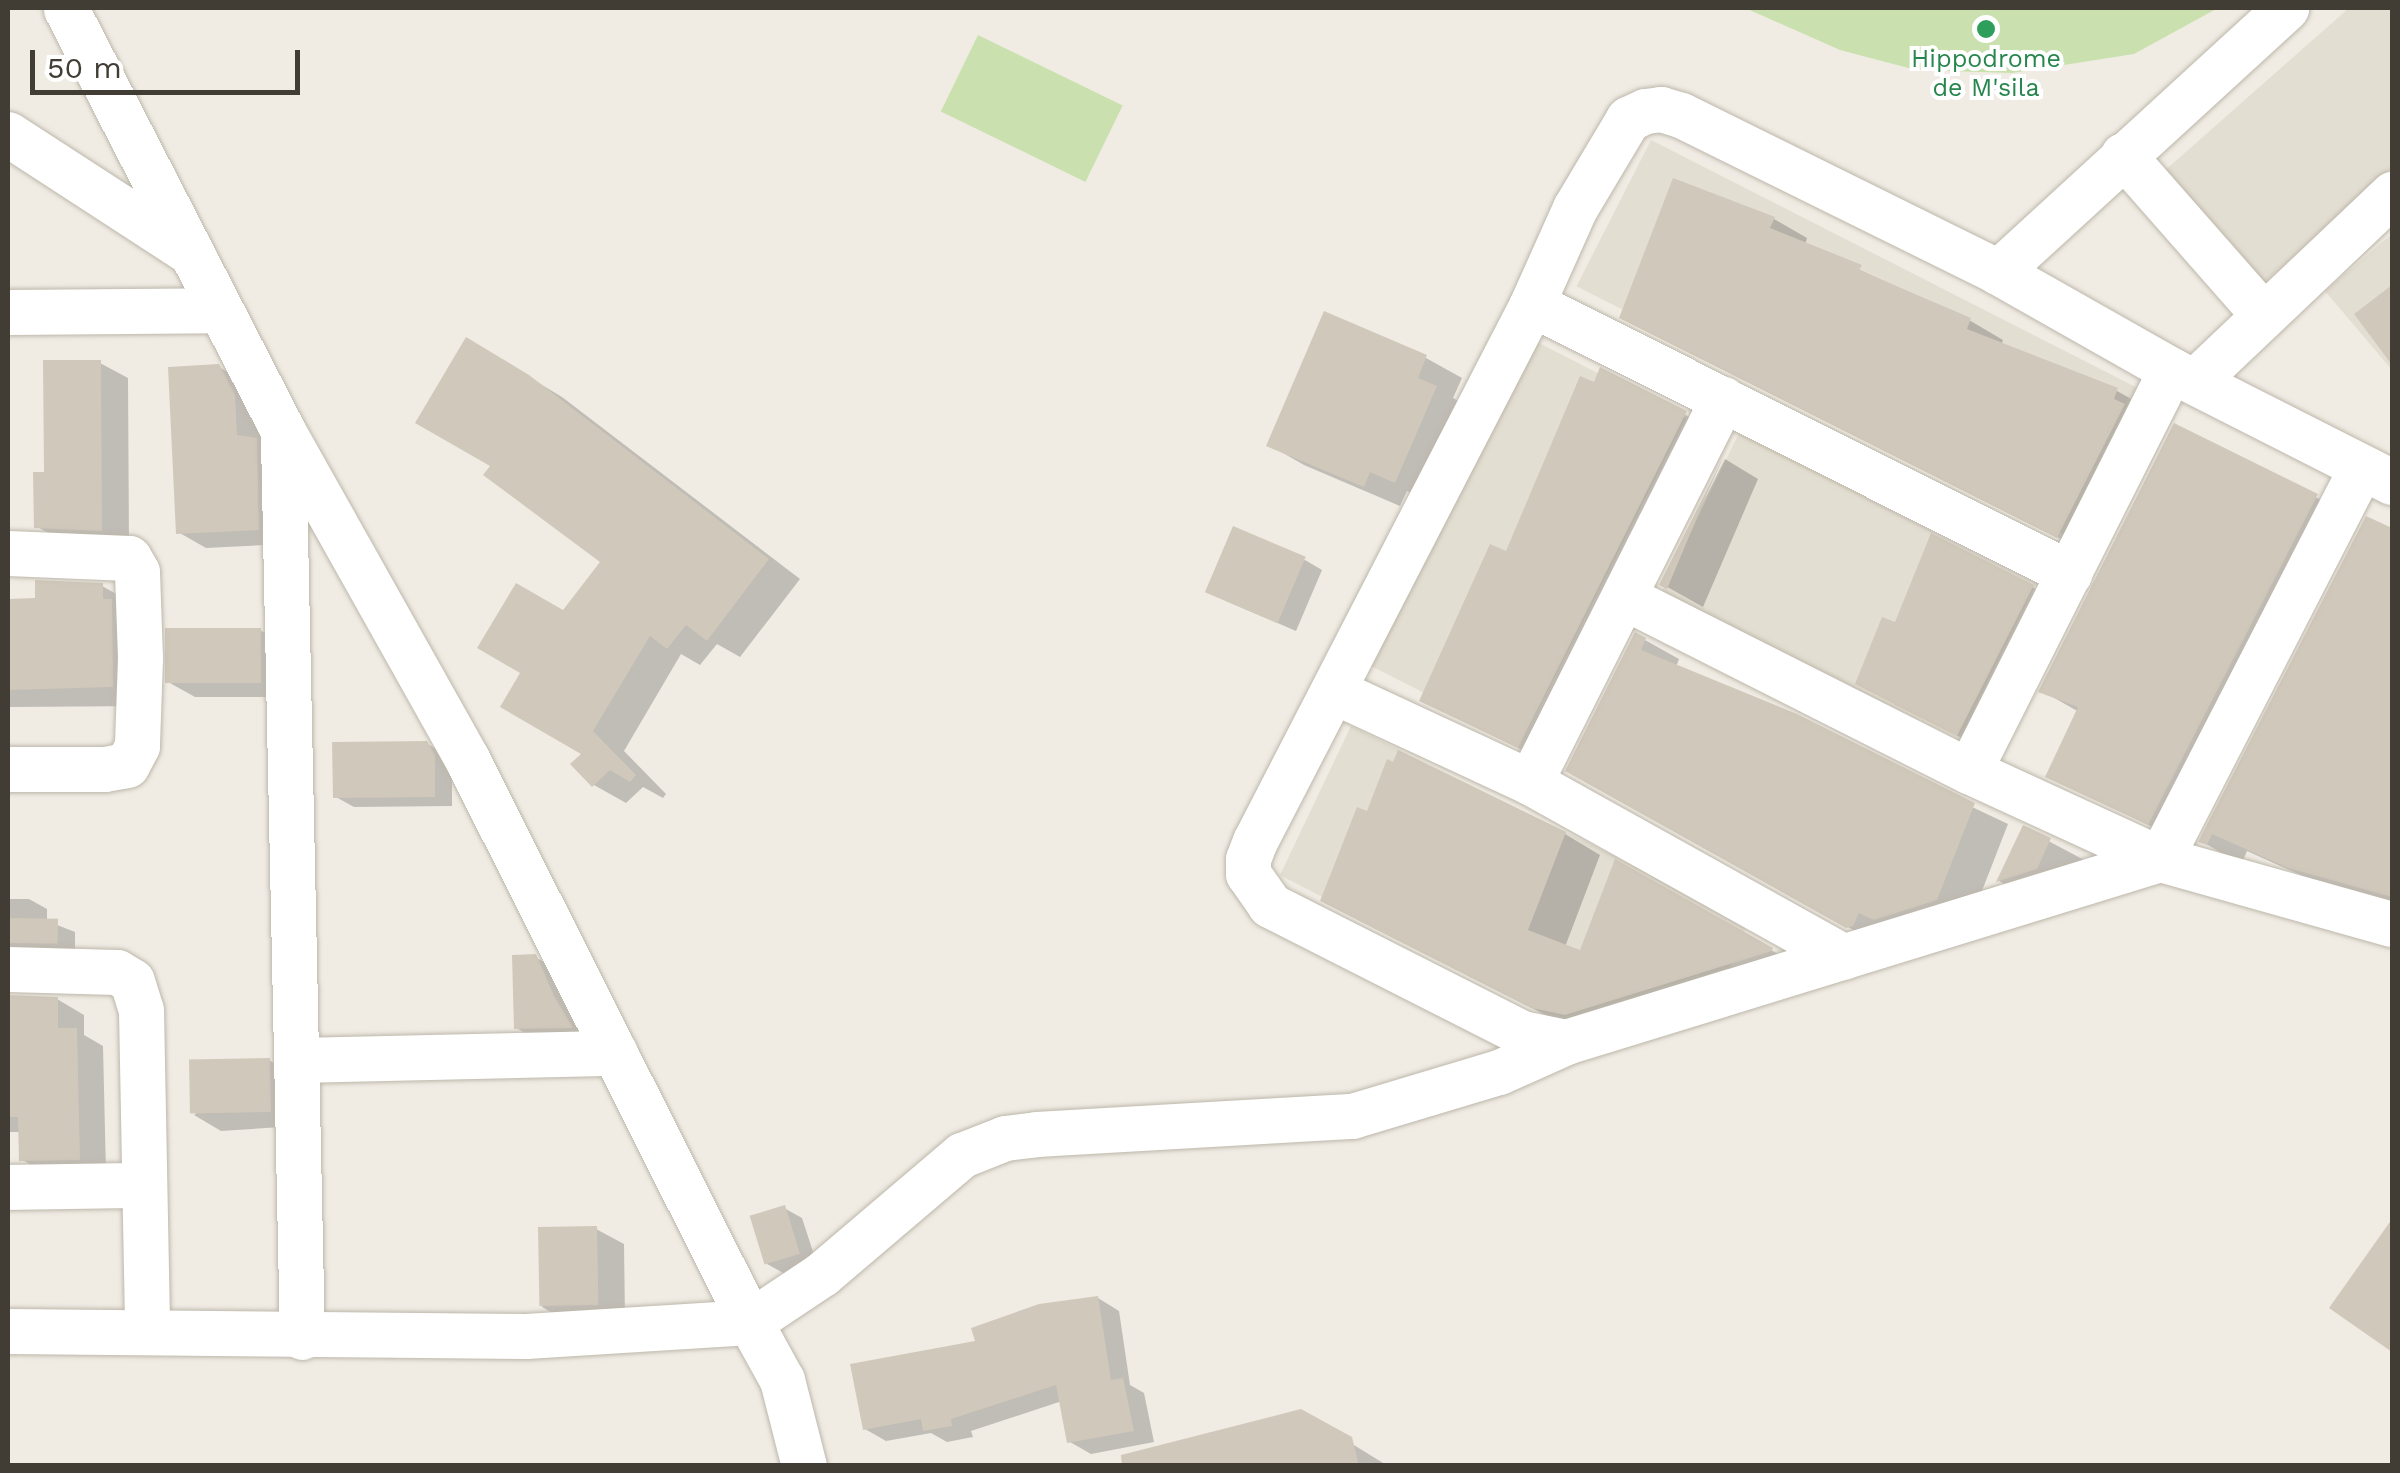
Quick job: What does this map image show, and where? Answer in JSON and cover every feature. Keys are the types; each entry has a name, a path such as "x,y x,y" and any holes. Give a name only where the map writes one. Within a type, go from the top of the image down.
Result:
{"street":[{"path":"66,8 283,431 467,760 782,1380 804,1466"},
{"path":"1998,272 2286,8"},
{"path":"8,1331 147,1330 302,1337 526,1336 750,1322 822,1274 962,1155 980,1145 1055,1132 1352,1116 1499,1072 1566,1042 2160,859 2377,475 2183,375 1998,272 1662,109 1628,119 1575,208 1532,304 1427,500 1336,692 1248,858 1248,874 1256,891 1270,905 1522,1033 1566,1042"},
{"path":"8,134 190,252"},
{"path":"2123,155 2262,314"},
{"path":"1969,771 2069,573 2183,375 2262,314 2392,194"},
{"path":"1532,304 2069,573"},
{"path":"8,312 220,310"},
{"path":"1530,782 1723,399"},
{"path":"283,431 302,1337"},
{"path":"8,553 128,558 138,572 140,658 137,746 128,765 8,769"},
{"path":"1624,597 1969,771 2160,859 2387,907"},
{"path":"1336,692 1530,782 1844,958"},
{"path":"8,969 117,972 132,981 141,1010 147,1330"},
{"path":"299,1060 616,1053"},
{"path":"8,1187 142,1185"}],"shaded area":[{"path":"2349,8 2392,8 2392,168 2262,285 2162,173"},
{"path":"1651,140 2146,392 2071,538 1577,286"},
{"path":"2392,234 2392,370 2325,291"},
{"path":"1535,341 1686,418 1521,743 1370,665"},
{"path":"1739,433 2038,579 1960,740 1661,594"},
{"path":"1351,726 1748,922 1725,981 1574,1029 1280,875"}],"green space":[{"name":"Hippodrome de M'sila","path":"1745,8 2218,8 2134,54 2012,73 1916,70 1840,50"},
{"path":"978,35 1123,106 1085,182 941,111"}],"building":[{"path":"1673,178 1775,217 1770,228 1862,265 1859,270 1971,318 1967,329 2118,388 2114,399 2125,404 2057,538 1619,318"},
{"path":"2392,285 2392,365 2354,314"},
{"path":"1324,311 1427,355 1418,378 1437,386 1395,483 1370,472 1364,487 1266,446"},
{"path":"466,337 529,375 769,559 707,641 686,625 667,649 650,636 593,731 636,775 630,782 610,770 592,787 570,764 581,754 500,707 520,673 477,648 516,583 563,610 600,562 483,475 490,466 415,423"},
{"path":"43,360 101,360 102,531 34,528 33,472 44,472"},
{"path":"219,364 235,395 237,435 257,438 259,530 176,534 168,367"},
{"path":"1600,367 1687,411 1518,748 1419,701 1490,544 1506,551 1580,376 1594,382"},
{"path":"2174,423 2318,494 2148,825 2045,777 2078,707 2038,692"},
{"path":"1724,456 1706,496 1667,589 1659,585"},
{"path":"2366,516 2392,528 2392,897 2288,868 2212,834 2207,845 2198,842"},
{"path":"1233,526 1306,557 1278,623 1205,592"},
{"path":"1931,533 2034,585 1957,736 1855,684 1882,617 1895,622"},
{"path":"35,580 103,583 103,599 112,599 113,687 8,690 8,599 35,598"},
{"path":"165,628 261,628 261,683 165,683"},
{"path":"1635,632 1646,638 1641,650 1797,714 1975,803 1937,900 1874,920 1859,913 1853,926 1846,928 1565,771"},
{"path":"427,741 435,755 435,797 333,798 332,742"},
{"path":"1398,750 1566,832 1528,930 1580,950 1615,859 1773,948 1772,951 1565,1015 1531,1008 1320,901 1357,807 1367,811 1387,759 1393,762"},
{"path":"2023,825 2051,838 2037,869 1996,882"},
{"path":"8,918 58,919 58,944 8,943"},
{"path":"536,954 573,1028 514,1029 512,955"},
{"path":"8,995 58,997 58,1028 77,1028 80,1160 19,1161 18,1117 8,1117"},
{"path":"270,1058 271,1112 190,1113 189,1059"},
{"path":"785,1205 800,1254 765,1265 750,1216"},
{"path":"2392,1219 2392,1352 2329,1308"},
{"path":"597,1226 598,1305 539,1306 538,1227"},
{"path":"1098,1296 1111,1380 1123,1378 1134,1431 1067,1443 1056,1385 951,1419 952,1426 923,1431 921,1419 863,1430 850,1364 975,1341 971,1328 1039,1304"},
{"path":"1301,1409 1352,1437 1359,1466 1122,1466 1121,1455"}],"place":[{"name":"Hippodrome de M'sila","path":"1986,29"}]}
